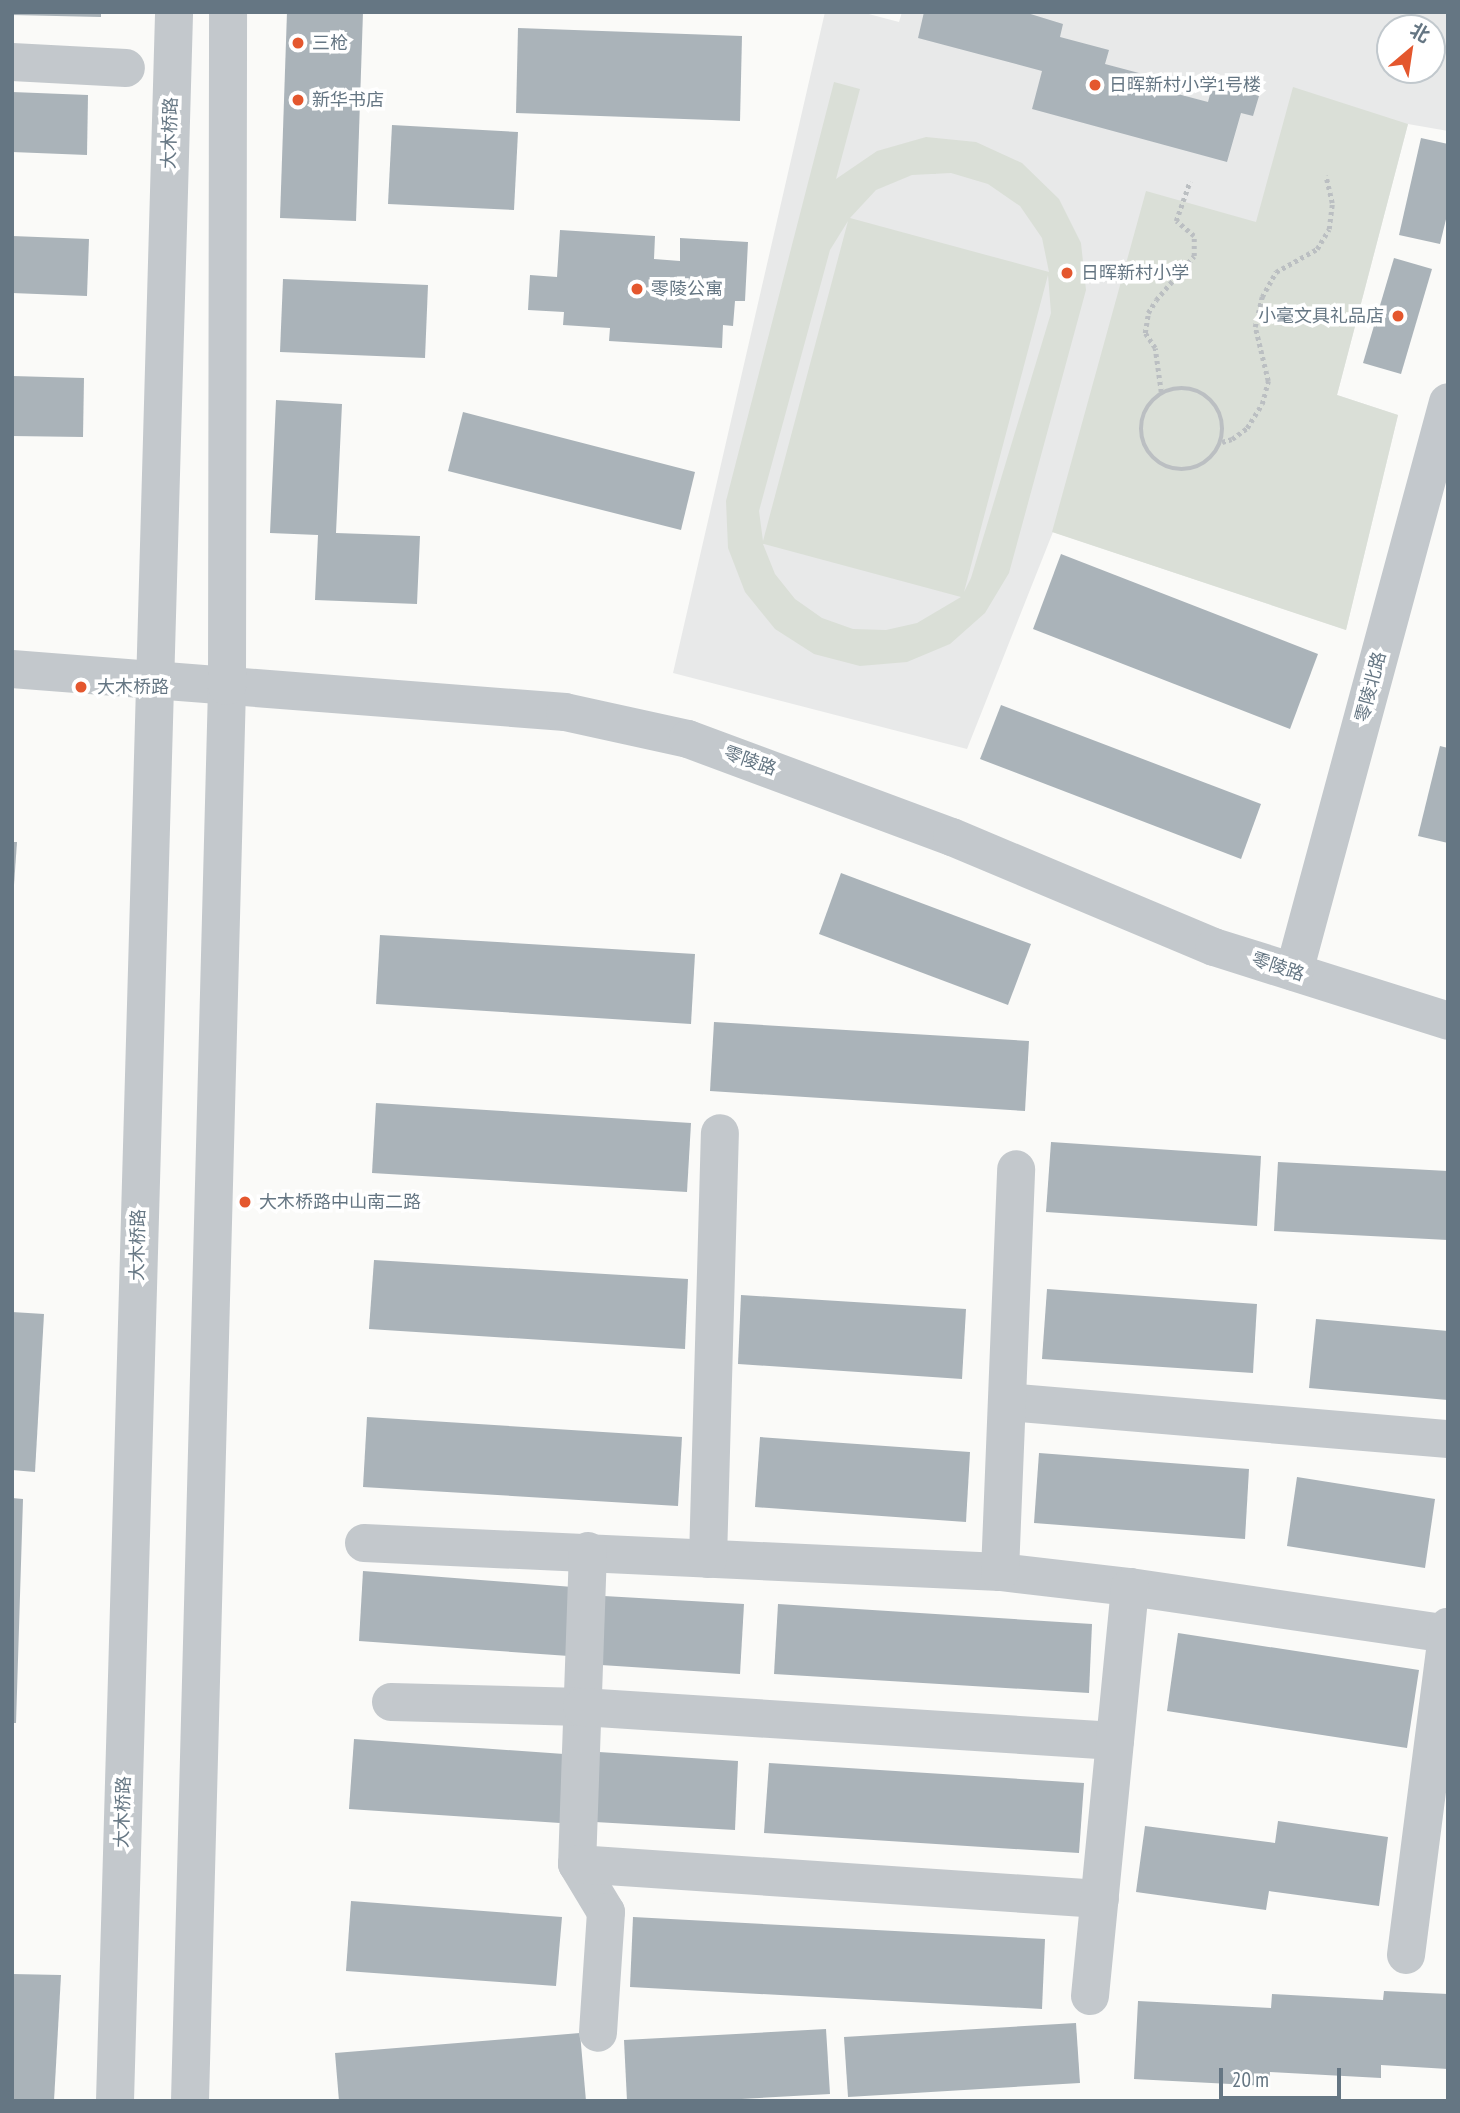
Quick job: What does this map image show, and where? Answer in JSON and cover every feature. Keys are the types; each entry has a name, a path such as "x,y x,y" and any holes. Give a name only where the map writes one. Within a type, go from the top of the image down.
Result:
{"street":[{"name":"大木桥路","path":"115,2101 153,680 174,12"},
{"path":"190,2101 227,686 228,12"},
{"path":"12,62 126,68"},
{"name":"零陵北路","path":"1294,972 1448,402"},
{"name":"零陵路","path":"12,670 565,712 688,739 952,837 1214,947 1448,1021"},
{"path":"708,1559 720,1133"},
{"path":"1000,1573 1016,1169"},
{"path":"1007,1402 1448,1439"},
{"path":"364,1543 588,1551 1000,1573 1130,1587 1447,1631 1406,1955"},
{"path":"588,1551 577,1864 606,1912 598,2033"},
{"path":"1090,1996 1130,1587"},
{"path":"391,1702 582,1707 1115,1741"},
{"path":"577,1864 1100,1899"}],"path":[{"path":"1222,442 1232,439 1247,428 1262,404 1268,381 1255,327 1262,297 1276,272 1317,249 1329,229 1332,203 1326,176"},
{"path":"1161,392 1155,348 1145,333 1148,313 1156,300 1194,256 1194,236 1176,221 1190,181"},
{"path":"1175,387 1203,392 1221,413 1224,427 1222,442 1216,453 1195,468 1181,470 1156,461 1142,439 1140,426 1144,413 1161,392 1175,387"}],"shaded area":[{"name":"日晖新村小学","path":"825,12 861,12 899,22 902,12 1448,12 1448,131 1408,124 1337,395 1398,415 1346,630 1053,532 967,749 673,673"},
{"path":"834,82 860,89 836,179 877,151 926,137 976,142 1022,163 1059,199 1081,243 1086,290 1009,573 985,613 950,644 907,662 860,666 814,654 775,629 745,592 728,548 726,501","holes":["951,173 988,184 1020,206 1042,238 1049,272 850,218 876,190 912,175","848,221 763,541 759,511 830,250","1048,275 1051,313 971,578 964,592","763,544 961,597 917,623 886,630 853,629 822,618 795,599 775,574"]},
{"path":"1293,87 1408,124 1337,395 1398,415 1346,630 1052,532 1146,191 1256,222"}],"building":[{"path":"12,12 101,12 101,17 12,15"},
{"path":"287,12 363,12 356,221 280,218"},
{"name":"日晖新村小学1号楼","path":"924,12 1024,12 1063,24 1060,37 1109,50 1105,64 1154,77 1151,87 1208,102 1213,83 1259,96 1253,116 1241,113 1227,162 1032,109 1042,71 918,38"},
{"path":"518,28 742,36 740,121 516,113"},
{"path":"12,92 88,95 87,155 12,152"},
{"path":"392,125 518,132 514,210 388,204"},
{"path":"1421,138 1448,144 1448,211 1440,244 1399,235"},
{"name":"零陵公寓","path":"560,230 655,236 654,259 680,261 680,238 748,242 745,301 735,301 733,326 723,325 722,348 609,341 610,328 563,325 564,312 528,310 530,275 557,277"},
{"path":"12,236 89,239 87,296 12,293"},
{"name":"小毫文具礼品店","path":"1394,258 1432,269 1401,374 1363,363"},
{"path":"283,279 428,285 425,358 280,352"},
{"path":"12,376 84,378 83,437 12,436"},
{"path":"276,400 342,404 336,533 420,536 417,604 315,600 318,535 270,533"},
{"path":"463,412 695,472 681,530 448,471"},
{"path":"1061,554 1318,654 1290,729 1033,629"},
{"path":"1001,705 1261,804 1241,859 980,759"},
{"path":"1440,746 1448,748 1448,843 1418,836"},
{"path":"12,842 17,842 14,885 12,885"},
{"path":"841,873 1031,944 1008,1005 819,934"},
{"path":"380,935 695,954 691,1024 376,1004"},
{"path":"714,1022 1029,1041 1025,1111 710,1091"},
{"path":"376,1103 691,1123 687,1192 372,1173"},
{"path":"1051,1142 1261,1156 1257,1226 1046,1212"},
{"path":"1278,1162 1448,1171 1448,1240 1274,1231"},
{"path":"374,1260 688,1279 685,1349 369,1329"},
{"path":"1047,1289 1257,1304 1253,1373 1042,1359"},
{"path":"741,1295 966,1309 962,1379 738,1364"},
{"path":"12,1312 44,1314 35,1472 12,1470"},
{"path":"1316,1319 1448,1331 1448,1400 1309,1388"},
{"path":"367,1417 682,1437 678,1506 363,1487"},
{"path":"760,1437 970,1452 966,1522 755,1507"},
{"path":"1039,1453 1249,1469 1245,1539 1034,1523"},
{"path":"1297,1477 1435,1499 1425,1568 1287,1546"},
{"path":"12,1498 23,1499 16,1723 12,1723"},
{"path":"363,1571 573,1587 569,1656 359,1641"},
{"path":"604,1596 744,1604 740,1674 601,1665"},
{"path":"778,1604 1092,1624 1089,1693 774,1674"},
{"path":"1178,1633 1419,1670 1407,1748 1167,1711"},
{"path":"354,1739 564,1754 560,1823 349,1809"},
{"path":"599,1752 738,1761 735,1830 595,1822"},
{"path":"769,1763 1084,1783 1079,1853 764,1833"},
{"path":"1278,1821 1388,1837 1379,1906 1269,1891 1266,1910 1136,1892 1145,1826 1275,1843"},
{"path":"351,1901 562,1917 556,1986 346,1971"},
{"path":"633,1917 1045,1939 1042,2009 630,1987"},
{"path":"12,1974 61,1975 54,2101 12,2101"},
{"path":"1384,1991 1448,1994 1448,2069 1381,2065 1381,2078 1270,2072 1269,2086 1134,2079 1138,2001 1271,2008 1272,1994 1383,2000"},
{"path":"1076,2023 1080,2083 848,2097 844,2037"},
{"path":"826,2029 830,2094 706,2101 627,2101 624,2040"},
{"path":"580,2033 586,2101 339,2101 335,2053"}],"place":[{"name":"三枪","path":"298,43"},
{"name":"日晖新村小学1号楼","path":"1095,85"},
{"name":"新华书店","path":"298,100"},
{"name":"日晖新村小学","path":"1067,273"},
{"name":"零陵公寓","path":"637,289"},
{"name":"小毫文具礼品店","path":"1398,316"},
{"name":"大木桥路","path":"81,687"},
{"name":"大木桥路中山南二路","path":"245,1202"}]}
